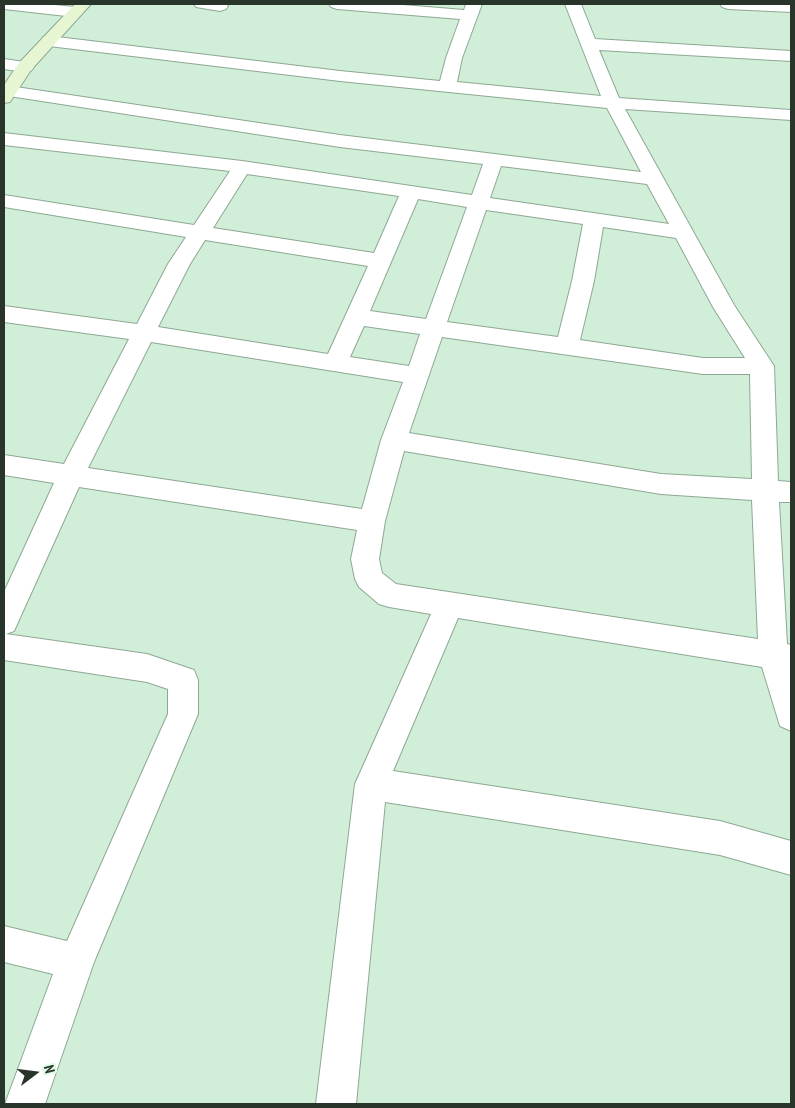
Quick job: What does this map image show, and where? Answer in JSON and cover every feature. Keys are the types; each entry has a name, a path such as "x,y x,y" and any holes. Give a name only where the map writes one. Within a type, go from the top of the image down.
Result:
{"street":[{"path":"4,4 79,8"},
{"path":"202,4 220,6"},
{"path":"337,4 472,9 454,58 447,87"},
{"path":"573,4 613,103 724,307 762,366 779,492 782,656 791,716"},
{"path":"728,4 791,7"},
{"path":"79,8 25,67 6,95 494,160 654,179"},
{"path":"49,41 447,87 613,103 791,115"},
{"path":"589,44 791,56"},
{"path":"4,64 25,67"},
{"path":"4,139 242,167 684,233"},
{"path":"494,160 394,440 372,521 365,559 369,579 389,595 782,656"},
{"path":"4,622 71,475 178,264 242,167"},
{"path":"336,363 411,192"},
{"path":"4,201 381,261"},
{"path":"567,346 583,281 594,220"},
{"path":"4,314 144,333 417,376"},
{"path":"356,317 703,366 762,366"},
{"path":"394,440 661,484 779,492"},
{"path":"4,465 372,521"},
{"path":"336,1104 371,784 450,604"},
{"path":"4,647 147,668 183,680 183,714 76,961 25,1104"},
{"path":"371,784 720,838 791,858"},
{"path":"4,944 76,961"}]}
